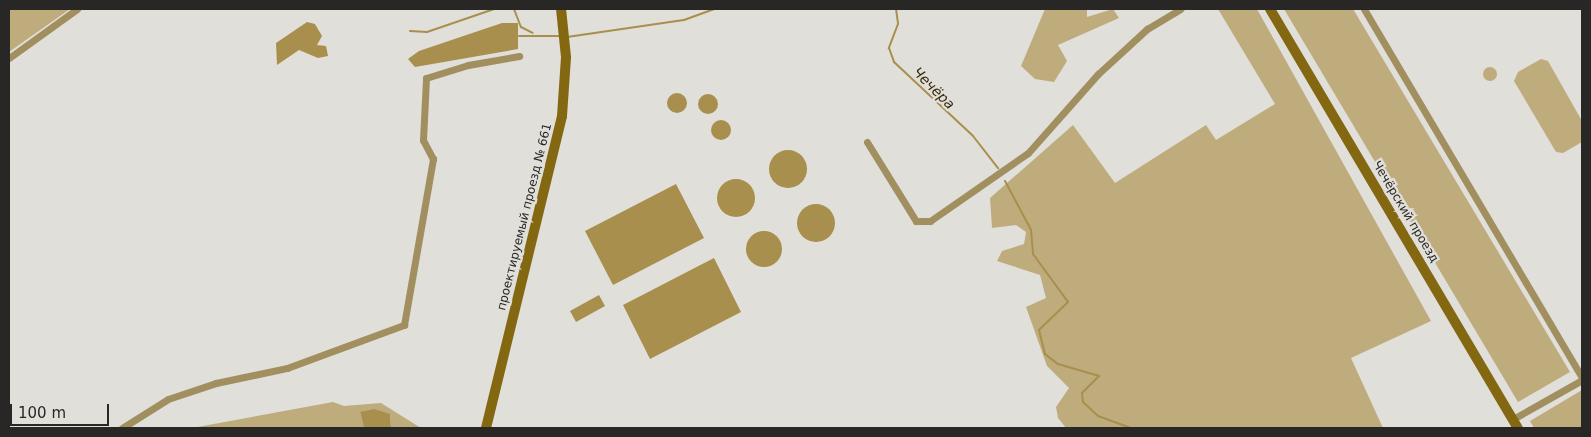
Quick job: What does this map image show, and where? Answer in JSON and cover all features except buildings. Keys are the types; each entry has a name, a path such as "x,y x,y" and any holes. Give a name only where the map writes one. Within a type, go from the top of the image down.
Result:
{"main road":[{"name":"проектируемый проезд № 661","path":"486,428 562,116 566,57 561,9"},
{"name":"Чечёрский проезд","path":"1270,9 1515,424"}],"street":[{"path":"9,58 77,9"},
{"path":"867,142 916,221 930,221 969,197 1034,147 1098,74 1147,29 1180,9"},
{"path":"1364,9 1582,379 1515,424"},
{"path":"122,428 168,399 223,381 287,368 404,325 433,159 423,140 426,78 468,65 519,56"}],"shaded area":[{"path":"9,9 70,9 9,52"},
{"path":"1045,9 1087,9 1087,17 1113,9 1119,18 1058,45 1067,61 1054,82 1035,79 1021,66"},
{"path":"1218,9 1257,9 1431,321 1351,358 1383,428 1066,428 1058,418 1056,407 1069,388 1047,366 1026,307 1046,298 1040,275 997,261 1002,251 1024,244 1026,232 1016,225 992,228 990,198 1073,125 1115,183 1206,125 1216,140 1275,104"},
{"path":"1284,9 1353,9 1570,372 1518,402"},
{"path":"307,22 315,24 322,36 317,45 326,46 328,56 318,58 299,50 277,65 276,43"},
{"path":"502,23 518,23 518,49 415,67 408,59 419,51"},
{"path":"1541,59 1548,61 1582,121 1582,142 1563,153 1556,152 1514,81 1518,72"},
{"path":"1487,67 1493,67 1497,74 1493,81 1487,81 1483,77 1483,71"},
{"path":"673,93 681,93 687,99 687,107 681,113 673,113 667,107 667,99"},
{"path":"708,94 715,97 718,104 715,111 708,114 701,111 698,104 701,97"},
{"path":"717,120 725,120 731,126 731,134 725,140 717,140 711,134 711,126"},
{"path":"788,150 795,151 801,156 806,162 806,176 801,182 795,187 788,188 781,187 775,182 770,176 769,169 770,162 775,156 781,151"},
{"path":"736,179 750,184 755,198 750,212 736,217 722,212 717,198 722,184"},
{"path":"676,184 704,238 613,285 585,231"},
{"path":"816,204 823,205 829,210 834,216 834,230 829,236 823,241 816,242 809,241 803,236 798,230 797,223 798,216 803,210 809,205"},
{"path":"764,231 771,232 777,236 781,242 781,256 777,262 771,266 764,267 757,266 751,262 747,256 746,249 747,242 751,236 757,232"},
{"path":"714,258 741,312 650,359 623,305"},
{"path":"599,295 605,306 576,322 570,311"},
{"path":"1582,390 1582,428 1534,428 1530,421"},
{"path":"333,402 344,406 381,403 421,428 391,428 390,414 360,412 364,428 192,428"},
{"path":"374,409 390,414 391,428 364,428 360,412"}],"waterway":[{"path":"410,31 427,32 494,9"},
{"path":"514,9 521,27 533,33"},
{"path":"567,37 684,20 715,9"},
{"name":"Чечёра","path":"873,9 882,9"},
{"name":"Чечёра","path":"896,9 898,24 889,48 894,62 973,136 998,168"},
{"path":"519,36 560,36"},
{"name":"Чечёра","path":"1005,181 1031,230 1033,254 1068,302 1039,330 1045,354 1058,364 1099,376 1082,393 1083,402 1098,416 1131,428"}]}
